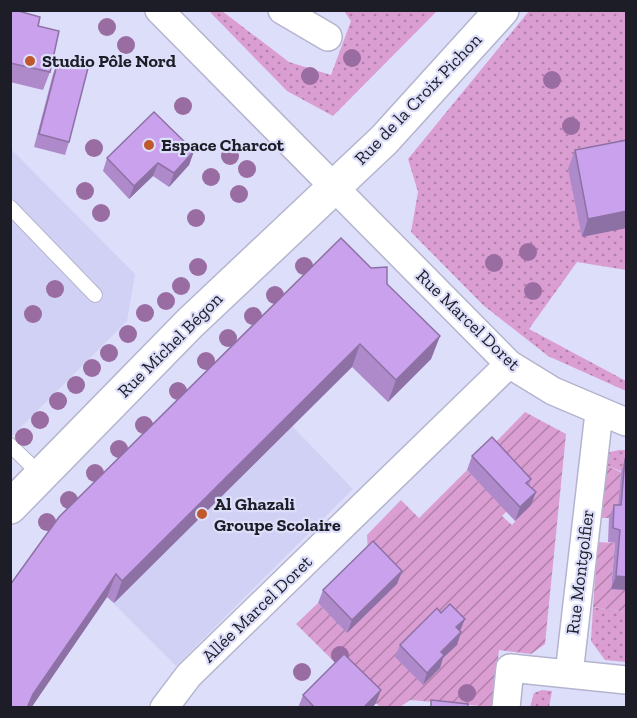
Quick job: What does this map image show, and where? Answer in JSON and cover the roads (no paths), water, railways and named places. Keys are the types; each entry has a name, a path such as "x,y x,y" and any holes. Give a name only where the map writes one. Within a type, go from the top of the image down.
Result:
{"street":[{"name":"Rue Marcel Doret","path":"159,10 508,364 553,391 627,422"},
{"path":"282,10 328,37"},
{"name":"Rue de la Croix Pichon","path":"332,186 384,140 502,10"},
{"name":"Rue Michel Bégon","path":"10,507 190,323 332,186"},
{"name":"Allée Marcel Doret","path":"164,708 189,675 508,364"},
{"name":"Rue Montgolfier","path":"569,674 599,412"},
{"path":"506,708 510,668 627,680"}],"lane":[{"path":"10,207 95,295"},
{"path":"10,445 41,476"}],"place":[{"name":"Studio Pôle Nord","path":"30,61"},
{"name":"Espace Charcot","path":"149,145"},
{"name":"Al Ghazali Groupe Scolaire","path":"202,514"}]}
